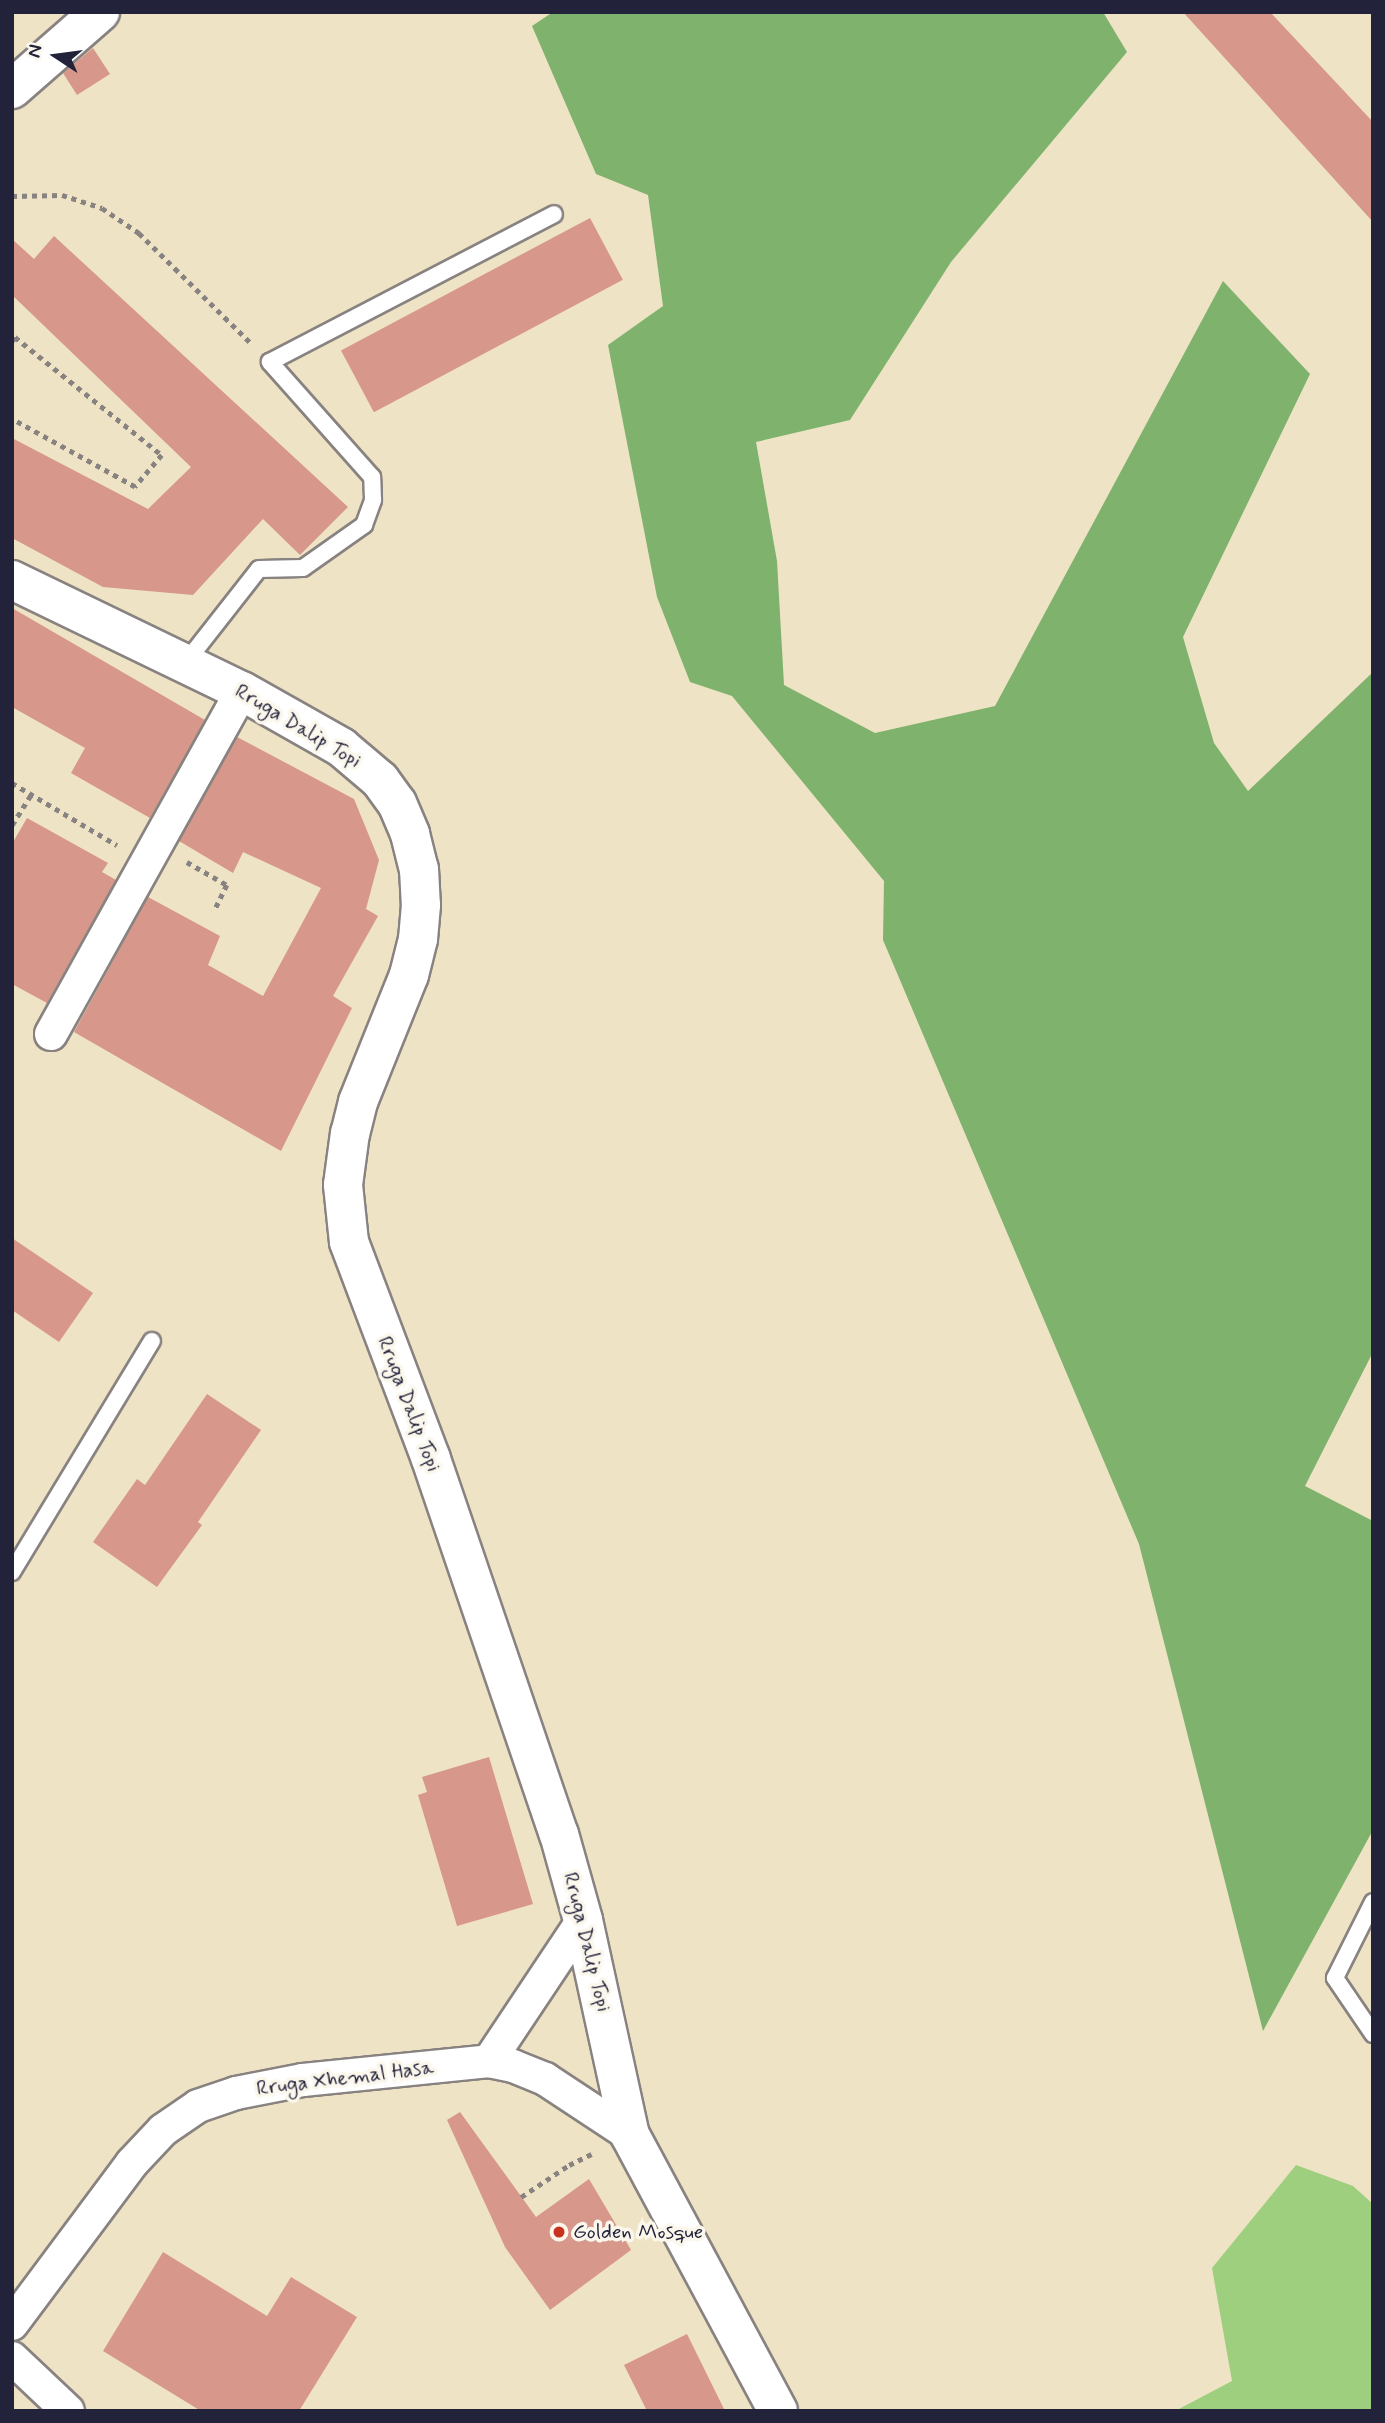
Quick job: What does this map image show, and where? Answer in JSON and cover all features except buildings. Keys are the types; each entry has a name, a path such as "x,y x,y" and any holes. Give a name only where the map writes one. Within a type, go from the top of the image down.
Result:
{"street":[{"path":"12,89 100,12"},
{"name":"Rruga Dalip Topi","path":"12,580 186,663 319,733 362,762 397,803 410,834 420,881 418,939 409,975 358,1102 345,1156 345,1219 360,1274 431,1459 559,1834 583,1920 630,2136 778,2411"},
{"path":"51,1034 242,691"},
{"path":"489,2061 583,1920"},
{"name":"Rruga Xhemal Hasa","path":"12,2324 132,2163 163,2130 198,2106 236,2094 303,2080 489,2061 513,2066 545,2079 630,2136"},
{"path":"12,2358 68,2411"}],"lane":[{"path":"186,663 259,569 303,568 364,524 373,500 372,477 270,362 554,214"},
{"path":"12,1572 152,1341"},
{"path":"1373,1902 1335,1978 1373,2034"}],"path":[{"path":"12,195 62,195 83,200 121,220 161,253 270,362"},
{"path":"12,341 15,337 162,455 135,487 12,419"},
{"path":"12,783 119,845"},
{"path":"12,825 31,795"},
{"path":"156,844 228,885 214,912"},
{"path":"521,2197 569,2165 630,2136"}],"green space":[{"path":"553,12 1103,12 1127,52 951,262 850,420 756,442 777,561 784,685 875,733 995,706 1223,281 1310,374 1183,637 1214,743 1248,791 1373,672 1373,1352 1305,1486 1373,1521 1373,1830 1263,2031 1139,1544 883,940 884,881 732,696 690,682 657,597 608,345 663,306 648,195 596,174 532,26"},
{"path":"1296,2165 1353,2186 1373,2204 1373,2411 1175,2411 1232,2381 1212,2268"}],"place":[{"name":"Golden Mosque","path":"559,2232"}]}
